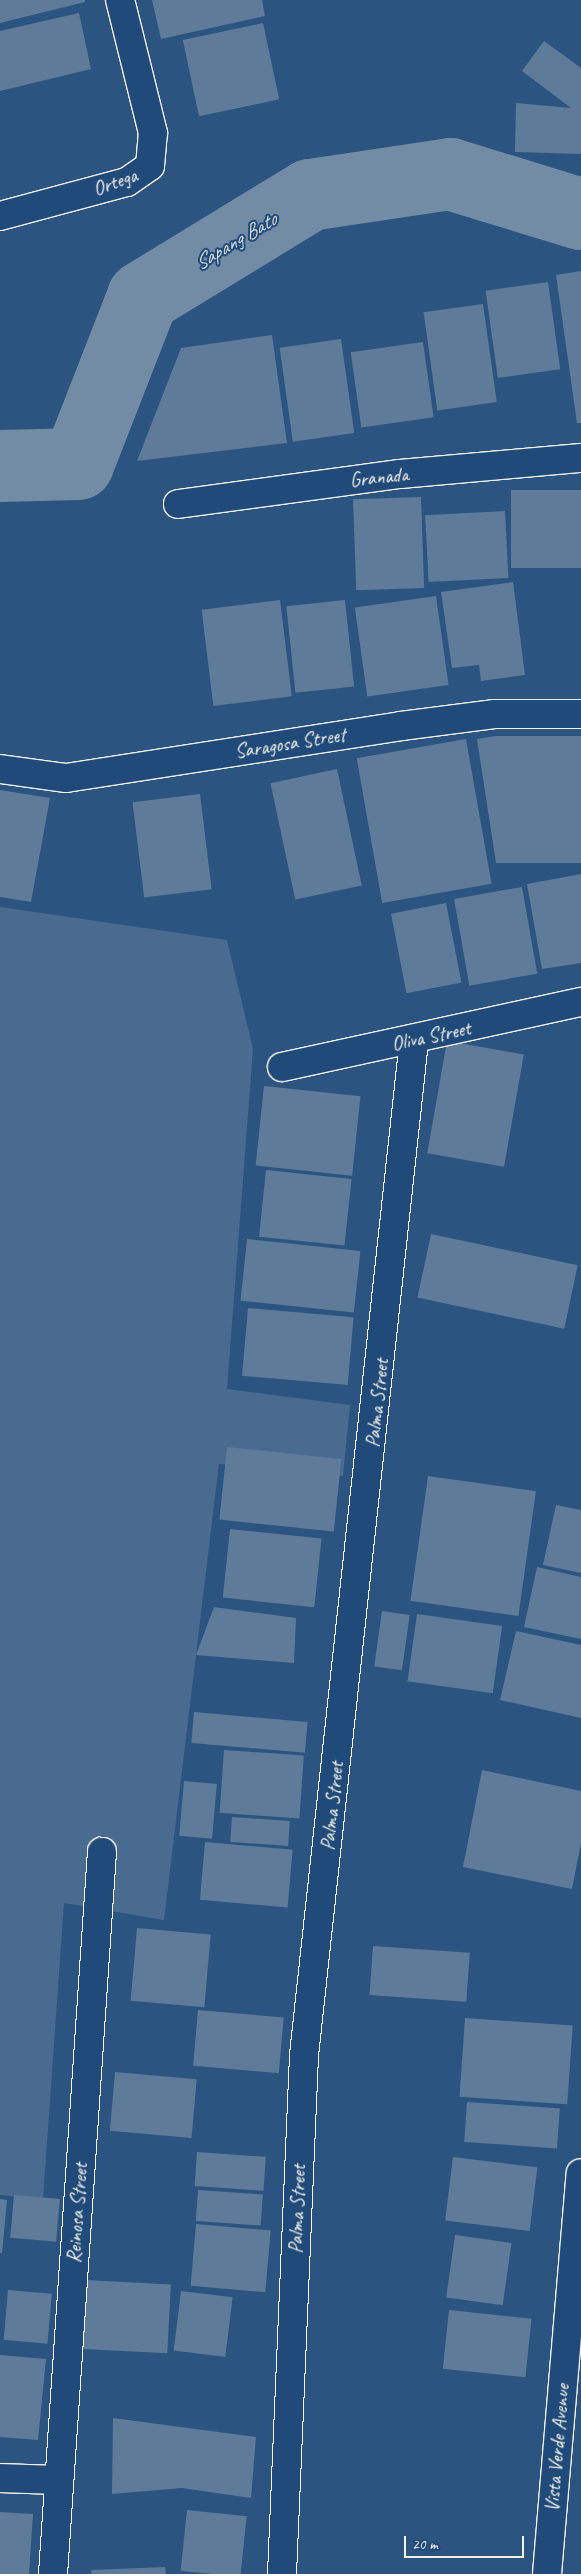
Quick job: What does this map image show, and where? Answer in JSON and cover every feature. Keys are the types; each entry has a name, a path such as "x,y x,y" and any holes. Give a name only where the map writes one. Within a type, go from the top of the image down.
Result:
{"street":[{"name":"Ortega","path":"0,216 128,182 150,166 153,133 120,0"},
{"name":"Granada","path":"178,504 400,474 581,458"},
{"name":"Saragosa Street","path":"0,769 66,778 401,726 495,714 581,714"},
{"name":"Oliva Street","path":"282,1067 414,1040 581,1002"},
{"name":"Palma Street","path":"282,2574 304,2055 414,1040"},
{"name":"Reinosa Street","path":"53,2574 102,1852"},
{"name":"Vista Verde Avenue","path":"546,2574 581,2173"},
{"path":"0,2478 58,2480"}],"shaded area":[{"path":"0,907 227,940 253,1049 227,1389 350,1405 343,1476 219,1464 164,1920 64,1903 43,2199 0,2195"}],"building":[{"path":"0,0 85,0 85,2 0,23"},
{"path":"152,0 262,0 265,16 161,39"},
{"path":"79,13 91,69 0,91 0,31"},
{"path":"263,23 279,99 199,116 183,40"},
{"path":"544,41 581,68 581,154 515,152 516,103 571,108 522,71"},
{"path":"581,271 581,423 577,423 556,275"},
{"path":"548,282 560,369 498,378 486,291"},
{"path":"483,304 497,402 437,410 424,312"},
{"path":"272,335 287,443 137,461 181,348"},
{"path":"341,339 354,433 293,442 280,348"},
{"path":"423,342 434,417 361,427 351,352"},
{"path":"511,490 581,490 581,568 511,568"},
{"path":"421,497 424,588 356,590 353,499"},
{"path":"505,511 509,578 429,582 425,515"},
{"path":"513,582 525,675 481,681 479,665 452,668 441,592"},
{"path":"436,596 449,685 367,697 355,607"},
{"path":"280,600 292,696 213,706 202,610"},
{"path":"345,600 354,687 295,693 286,606"},
{"path":"496,736 581,736 581,863 496,863 477,739"},
{"path":"466,739 492,884 382,903 357,758"},
{"path":"337,769 362,885 295,900 270,783"},
{"path":"0,790 50,798 31,902 0,897"},
{"path":"200,794 212,889 144,898 133,802"},
{"path":"581,874 581,963 542,969 527,884"},
{"path":"522,887 537,974 469,986 454,899"},
{"path":"446,903 461,983 406,993 391,914"},
{"path":"447,1041 524,1055 504,1167 427,1153"},
{"path":"264,1086 360,1096 352,1176 256,1166"},
{"path":"266,1170 352,1179 345,1246 259,1237"},
{"path":"431,1234 578,1265 564,1329 417,1298"},
{"path":"247,1239 360,1251 354,1313 241,1301"},
{"path":"248,1308 354,1317 348,1385 242,1376"},
{"path":"227,1447 341,1459 334,1532 219,1520"},
{"path":"428,1476 536,1491 518,1616 410,1601"},
{"path":"556,1505 581,1510 581,1573 543,1565"},
{"path":"230,1529 321,1539 314,1607 223,1598"},
{"path":"537,1567 581,1577 581,1639 524,1627"},
{"path":"214,1607 296,1618 294,1663 196,1655"},
{"path":"382,1611 410,1615 402,1670 374,1666"},
{"path":"417,1614 502,1626 493,1693 408,1681"},
{"path":"516,1631 581,1645 581,1718 500,1700"},
{"path":"194,1712 308,1722 305,1753 191,1743"},
{"path":"224,1750 304,1756 299,1818 220,1813"},
{"path":"482,1770 581,1791 581,1843 572,1889 463,1867"},
{"path":"184,1781 217,1784 212,1839 179,1836"},
{"path":"232,1817 290,1821 288,1846 230,1842"},
{"path":"205,1842 293,1850 288,1907 200,1900"},
{"path":"137,1928 211,1934 204,2007 131,2001"},
{"path":"373,1946 470,1953 466,2002 370,1995"},
{"path":"198,2010 284,2017 279,2073 193,2066"},
{"path":"465,2018 573,2026 567,2104 459,2097"},
{"path":"115,2072 197,2079 192,2138 110,2131"},
{"path":"467,2102 560,2108 557,2148 464,2142"},
{"path":"197,2152 266,2157 263,2191 195,2186"},
{"path":"453,2157 537,2167 530,2231 445,2221"},
{"path":"198,2190 263,2195 261,2225 196,2221"},
{"path":"14,2195 60,2199 56,2242 10,2238"},
{"path":"0,2199 7,2200 2,2253 0,2253"},
{"path":"196,2224 271,2231 265,2292 191,2286"},
{"path":"455,2235 511,2243 503,2305 446,2297"},
{"path":"86,2280 171,2284 167,2353 82,2349"},
{"path":"8,2290 52,2294 47,2344 4,2340"},
{"path":"181,2291 233,2297 225,2357 174,2351"},
{"path":"449,2310 532,2319 525,2377 443,2369"},
{"path":"0,2355 46,2359 38,2440 0,2437"},
{"path":"113,2418 256,2437 251,2498 182,2488 112,2494"},
{"path":"187,2510 247,2516 241,2574 212,2574 181,2571"},
{"path":"0,2512 33,2514 29,2574 0,2574"},
{"path":"165,2567 166,2574 92,2574 91,2570"}],"waterway":[{"name":"Sapang Bato","path":"0,466 78,464 143,297 310,195 450,174 581,214"}]}
